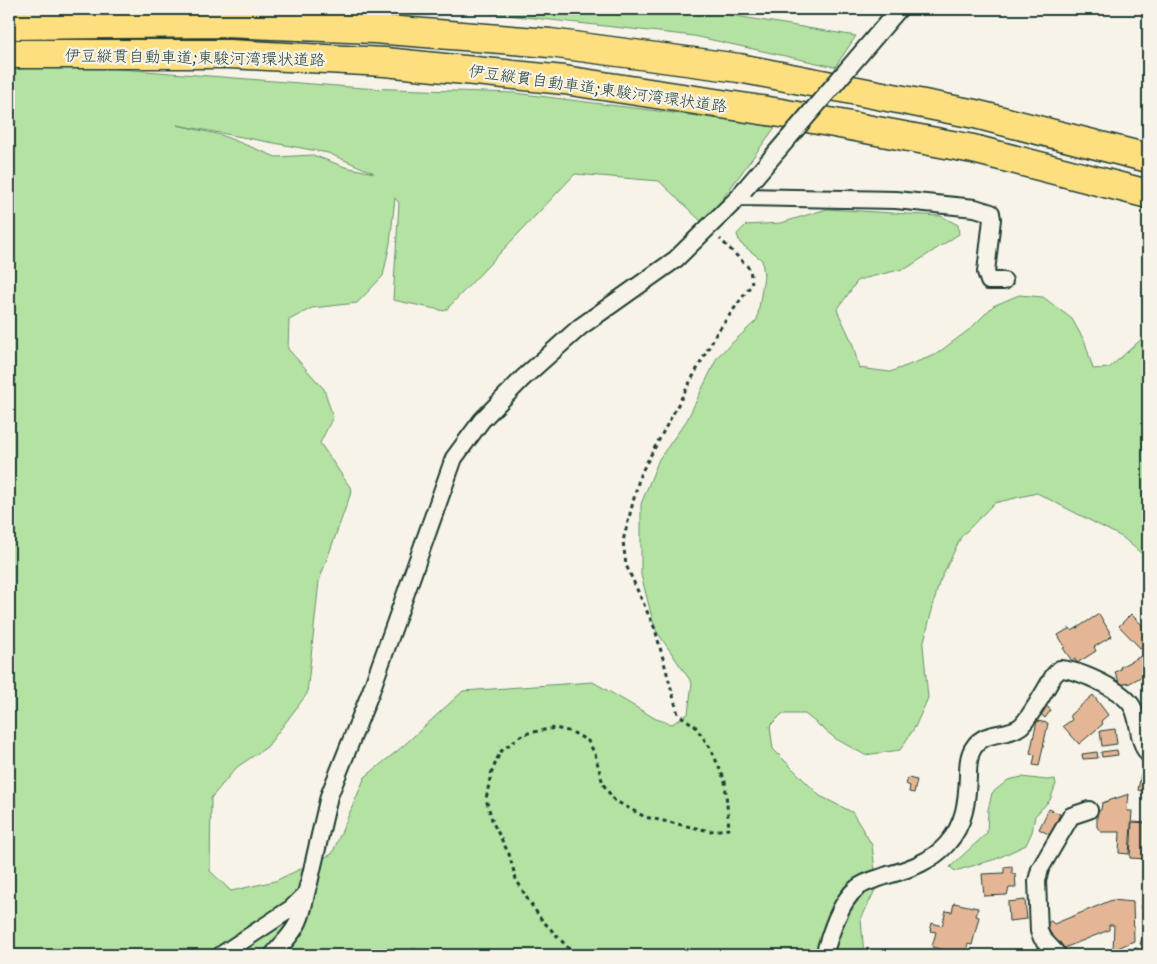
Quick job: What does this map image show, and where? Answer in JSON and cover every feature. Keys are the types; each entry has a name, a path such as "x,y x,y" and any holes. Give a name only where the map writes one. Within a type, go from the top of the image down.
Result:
{"highway":[{"name":"伊豆縦貫自動車道;東駿河湾環状道路","path":"9,25 223,23 374,30 550,43 739,68 976,114 1148,158"},
{"name":"伊豆縦貫自動車道;東駿河湾環状道路","path":"9,54 229,54 385,62 564,80 781,112 973,149 1148,194"}],"street":[{"path":"273,955 296,926 302,911 329,796 371,691 454,458 482,420 523,378 580,326 676,259 742,194 899,9"},
{"path":"742,194 896,200 975,208 991,213 992,219 986,272 989,282 1004,281"},
{"path":"824,955 829,938 846,900 856,888 867,882 921,863 939,853 949,842 963,819 967,798 968,760 973,747 983,738 1020,726 1060,669 1071,670 1096,680 1124,697 1133,707 1138,720 1142,744 1148,754"},
{"path":"1058,955 1042,938 1039,931 1037,882 1040,869 1072,816 1089,810"},
{"path":"221,955 292,908 304,896"}],"path":[{"path":"575,955 542,920 516,879 509,854 494,823 486,799 491,774 500,752 522,734 555,728 572,732 588,741 595,754 603,784 614,800 645,817 710,831 730,829 725,781 711,749 700,733 678,714 655,629 626,565 623,541 640,475 716,334 752,284 750,270 708,228"}],"green space":[{"path":"453,9 694,9 856,36 835,67 694,36"},
{"path":"94,67 363,88 515,93 776,126 704,224 659,181 575,174 445,311 393,300 399,203 395,198 390,243 383,276 357,303 312,308 289,320 288,349 324,389 333,417 320,443 352,490 319,581 307,694 267,747 237,767 211,798 210,871 231,891 275,881 332,854 365,777 402,747 463,691 593,682 656,719 672,724 688,714 692,683 655,629 641,575 641,504 659,459 687,420 718,356 757,320 764,276 762,260 740,243 737,234 746,225 781,223 827,209 941,216 958,225 959,234 907,268 858,280 837,310 852,342 859,368 890,372 935,355 970,329 993,306 1019,295 1043,297 1072,319 1085,342 1093,369 1109,368 1145,336 1148,325 1148,559 1122,537 1037,493 994,503 961,537 939,583 923,645 928,698 915,727 900,750 865,755 836,739 805,714 782,714 770,726 773,749 820,796 852,812 872,845 877,886 861,919 864,955 439,955 413,948 401,955 9,955 9,69","holes":["177,125 328,153 374,173 345,167 313,155 276,157 221,135"]},
{"path":"1022,777 1055,779 1056,784 1050,800 1035,816 1032,832 1026,845 996,859 955,871 950,867 987,833 988,810 992,793 1008,780"}],"building":[{"path":"1099,614 1112,636 1094,647 1096,651 1077,663 1075,659 1072,661 1063,648 1065,647 1058,635 1070,628 1072,631"},
{"path":"1131,614 1148,631 1148,642 1141,649 1119,626"},
{"path":"1143,655 1148,666 1148,673 1121,686 1115,672 1121,669 1120,667"},
{"path":"1093,695 1108,715 1101,721 1103,724 1079,744 1063,726 1072,720 1070,715"},
{"path":"1045,705 1051,710 1045,718 1039,713"},
{"path":"1037,721 1048,723 1039,766 1033,765 1035,755 1030,753"},
{"path":"1115,729 1117,744 1102,746 1100,731"},
{"path":"1117,750 1118,755 1102,757 1101,752"},
{"path":"1097,752 1098,758 1083,759 1082,754"},
{"path":"1141,774 1148,775 1148,793 1138,790"},
{"path":"908,778 917,780 914,793 909,792 910,786 906,784"},
{"path":"1129,794 1127,811 1132,811 1129,854 1119,853 1120,832 1101,832 1097,827 1097,812 1101,810 1102,803"},
{"path":"1049,809 1060,814 1050,835 1039,829"},
{"path":"1132,822 1148,823 1148,859 1130,858"},
{"path":"1012,866 1012,874 1015,874 1016,888 1009,888 1007,895 984,896 982,874 1004,873 1004,867"},
{"path":"1147,892 1148,916 1144,915 1145,910 1141,908"},
{"path":"1025,900 1027,919 1009,921 1008,902"},
{"path":"1112,900 1133,902 1134,941 1113,950 1114,925 1109,925 1109,930 1064,948 1060,942 1056,944 1046,924 1051,921 1054,924"},
{"path":"954,903 978,908 976,916 979,917 972,945 968,944 965,955 932,947 936,932 930,931 932,923 942,926 946,911 952,912"},
{"path":"1148,923 1148,947 1140,944"},
{"path":"1137,948 1139,955 1114,955 1114,952"}]}
